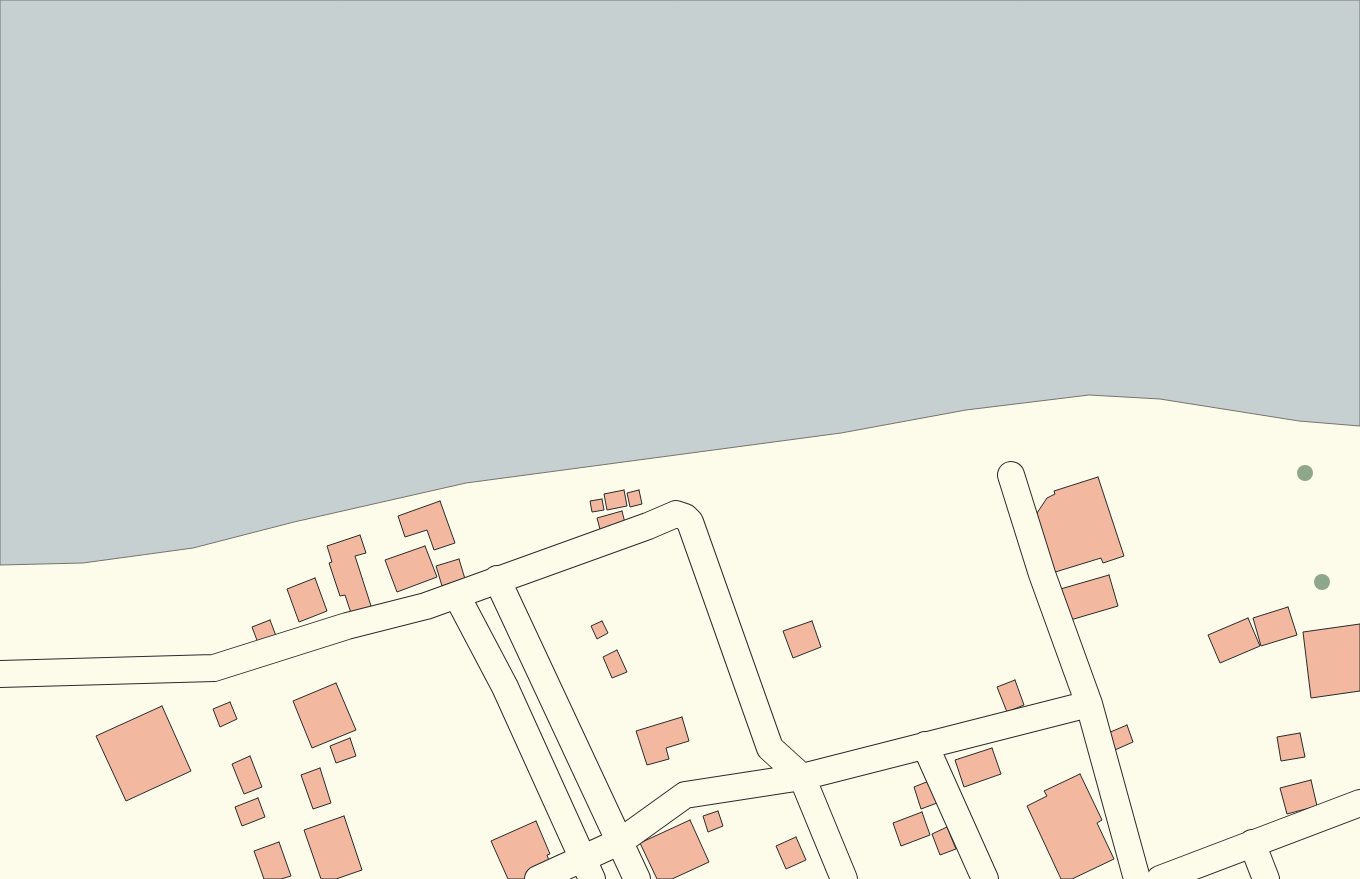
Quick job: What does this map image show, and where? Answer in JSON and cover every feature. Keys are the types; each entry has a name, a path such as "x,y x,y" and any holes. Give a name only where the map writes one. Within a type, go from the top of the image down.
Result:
{"street":[{"path":"1011,475 1042,574 1089,704 1137,879"},
{"path":"0,674 214,668 347,626 457,596 497,579 648,526 676,514 685,517 690,522 770,748 802,777 844,879"},
{"path":"497,579 637,879"},
{"path":"457,596 505,686 587,869"},
{"path":"505,686 540,670"},
{"path":"538,879 587,869 620,841 685,795 802,777 1089,704"},
{"path":"925,745 986,879"},
{"path":"1160,879 1360,803"},
{"path":"1252,843 1266,879"}],"shaded area":[{"path":"0,0 1360,0 1360,426 1299,421 1160,399 1089,395 966,410 841,433 466,483 294,522 193,548 83,563 0,565"}],"building":[{"path":"1098,477 1124,556 1103,563 1101,558 1052,573 1037,513 1047,498 1055,494 1054,491"},
{"path":"624,490 627,506 607,510 604,494"},
{"path":"639,490 642,504 630,507 627,493"},
{"path":"602,499 604,510 592,512 590,501"},
{"path":"440,501 455,543 434,550 427,530 405,537 398,516"},
{"path":"622,511 626,527 601,533 597,518"},
{"path":"360,535 366,553 355,556 372,609 352,616 345,595 340,596 329,563 332,562 327,546"},
{"path":"425,546 437,577 397,592 385,560"},
{"path":"459,559 465,579 442,586 436,566"},
{"path":"1109,575 1118,606 1067,621 1057,590"},
{"path":"315,578 327,611 299,622 287,589"},
{"path":"1288,607 1297,635 1261,646 1253,618"},
{"path":"1248,618 1260,646 1220,663 1208,635"},
{"path":"270,620 276,636 258,643 252,627"},
{"path":"602,621 608,633 597,639 591,626"},
{"path":"812,621 821,647 793,658 783,631"},
{"path":"1360,624 1360,691 1311,698 1303,632"},
{"path":"617,650 627,672 612,678 603,657"},
{"path":"1015,680 1024,705 1007,712 997,687"},
{"path":"336,683 356,730 312,748 293,701"},
{"path":"230,702 237,719 220,727 213,709"},
{"path":"162,706 191,771 126,801 96,736"},
{"path":"682,717 689,741 666,748 669,759 647,765 636,731"},
{"path":"1127,725 1133,742 1108,753 1101,736"},
{"path":"1300,733 1305,757 1281,761 1277,737"},
{"path":"350,738 356,756 336,763 330,746"},
{"path":"992,748 1001,774 964,787 955,760"},
{"path":"250,756 262,787 244,794 232,764"},
{"path":"320,768 331,803 313,809 301,775"},
{"path":"1080,774 1102,820 1097,823 1114,859 1072,879 1061,879 1027,806 1047,796 1044,791"},
{"path":"1311,780 1317,806 1287,814 1280,788"},
{"path":"929,781 937,803 921,809 914,787"},
{"path":"258,798 265,817 242,826 235,807"},
{"path":"718,811 723,826 708,832 703,816"},
{"path":"922,812 930,835 901,846 893,823"},
{"path":"344,816 362,870 336,879 321,879 304,830"},
{"path":"690,820 709,862 672,879 657,879 640,843"},
{"path":"536,821 550,854 547,855 552,869 530,879 508,879 491,841"},
{"path":"947,827 956,849 940,855 932,834"},
{"path":"796,837 806,860 786,869 776,846"},
{"path":"279,842 291,876 281,879 264,879 254,851"}]}
